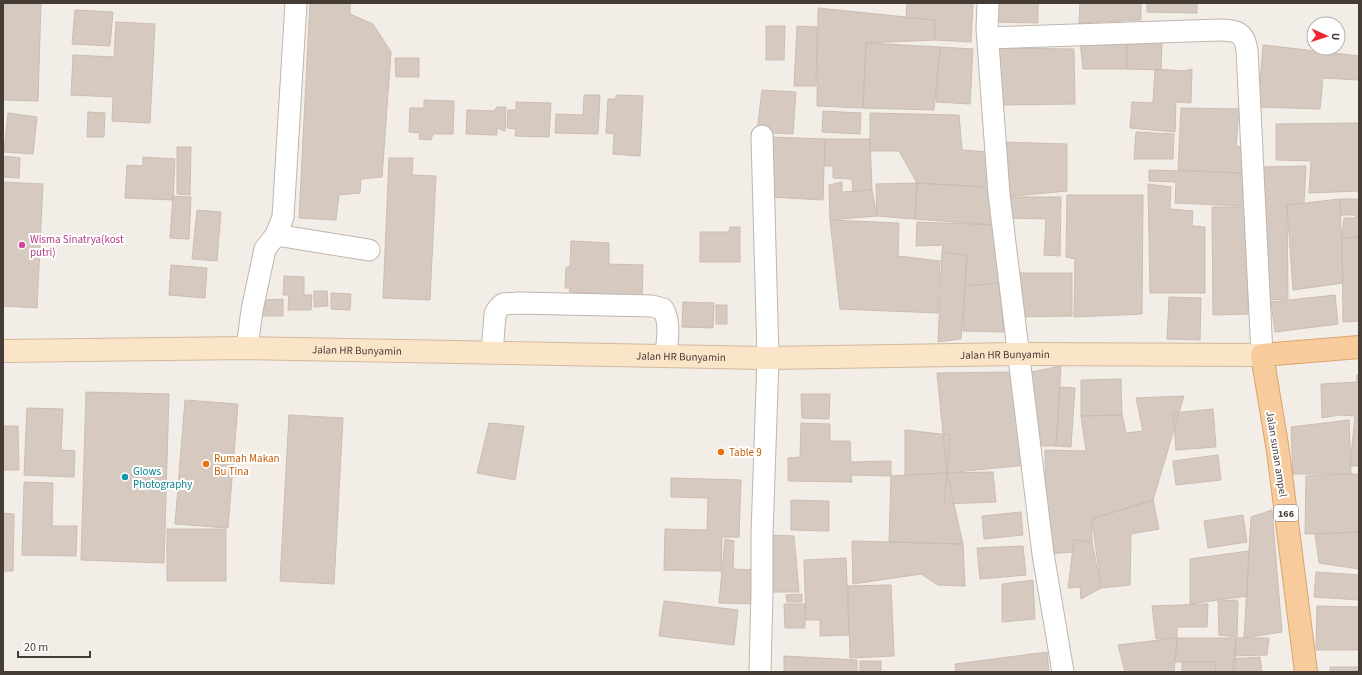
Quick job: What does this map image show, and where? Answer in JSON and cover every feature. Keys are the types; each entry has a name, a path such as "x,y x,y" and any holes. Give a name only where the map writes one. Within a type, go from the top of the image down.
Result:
{"main road":[{"name":"Jalan HR Bunyamin","path":"3,351 247,348 768,358 1018,354 1262,354 1359,347"},
{"name":"Jalan sunan ampel","path":"1262,354 1280,467 1306,672"}],"street":[{"path":"247,348 252,310 265,249 276,235 283,217 296,3"},
{"path":"988,3 988,38 999,194 1043,554 1063,672"},
{"path":"988,38 1219,30 1230,30 1245,38 1247,50 1262,354"},
{"path":"760,672 762,534 768,358 762,136"},
{"path":"276,235 369,250"},
{"path":"492,353 496,311 503,304 519,302 652,306 663,309 666,314 668,328 666,356"}],"building":[{"path":"3,3 41,3 38,101 3,100"},
{"path":"310,3 350,3 350,14 373,24 391,52 382,177 361,179 360,193 339,195 336,220 299,218"},
{"path":"907,3 973,3 971,42 935,40 935,20 906,18"},
{"path":"994,3 1038,3 1038,23 993,22"},
{"path":"1080,3 1141,3 1141,20 1079,23"},
{"path":"1147,3 1197,3 1197,13 1147,12"},
{"path":"818,8 935,20 935,40 866,43 863,108 817,106"},
{"path":"75,10 113,12 110,46 72,44"},
{"path":"116,22 155,24 150,123 112,121 113,97 71,95 73,55 114,57"},
{"path":"766,26 785,26 784,60 766,60"},
{"path":"797,26 817,27 816,86 794,86"},
{"path":"1127,39 1162,41 1161,70 1127,69"},
{"path":"1127,39 1127,69 1083,69 1080,41"},
{"path":"866,43 940,47 934,110 863,108"},
{"path":"1263,45 1306,50 1306,56 1346,56 1346,55 1359,56 1359,80 1323,78 1320,109 1258,107"},
{"path":"940,47 973,49 970,104 936,102"},
{"path":"996,48 1074,49 1075,104 1000,105"},
{"path":"395,58 419,58 419,77 396,77"},
{"path":"1155,69 1184,71 1192,69 1191,103 1176,102 1175,132 1130,128 1132,102 1153,103"},
{"path":"762,90 796,92 793,134 757,132"},
{"path":"584,95 600,95 598,134 555,133 556,114 583,115"},
{"path":"616,95 643,96 640,156 613,154 614,134 606,133 608,99 616,99"},
{"path":"424,100 454,101 453,134 433,134 431,140 419,139 420,133 409,132 410,108 424,108"},
{"path":"516,102 551,103 549,137 515,136 516,129 507,128 508,110 516,110"},
{"path":"497,107 506,107 505,131 497,128 497,135 466,134 467,110 494,111"},
{"path":"1181,108 1239,109 1236,146 1242,147 1242,173 1178,170"},
{"path":"823,111 861,113 860,134 822,132"},
{"path":"88,112 105,113 104,137 87,137"},
{"path":"8,113 37,117 33,154 4,152"},
{"path":"870,113 959,115 962,150 987,152 986,187 917,183 899,151 870,151"},
{"path":"1359,123 1359,191 1309,193 1311,161 1276,160 1276,124"},
{"path":"1136,132 1174,134 1173,159 1134,159"},
{"path":"769,137 825,139 823,200 770,197"},
{"path":"825,139 870,139 872,190 853,191 852,179 833,178 833,166 825,166"},
{"path":"1001,142 1067,144 1067,191 1004,197"},
{"path":"177,147 191,147 190,195 177,194"},
{"path":"3,156 20,158 19,178 3,177"},
{"path":"143,157 175,159 173,200 125,198 127,165 143,166"},
{"path":"389,158 413,158 412,175 436,176 430,300 383,298"},
{"path":"1306,166 1304,203 1287,205 1288,299 1262,300 1262,167"},
{"path":"1149,170 1243,173 1242,206 1175,203 1176,182 1149,181"},
{"name":"Wisma Sinatrya(kost putri)","path":"3,182 43,184 37,308 3,306"},
{"path":"842,182 842,192 872,190 877,216 830,220 829,185"},
{"path":"917,183 915,219 877,216 876,184"},
{"path":"917,183 986,187 995,225 915,219"},
{"path":"1148,184 1171,187 1170,209 1193,211 1192,226 1205,227 1205,293 1150,293"},
{"path":"1067,195 1143,195 1142,314 1074,317 1075,259 1066,257"},
{"path":"173,196 191,197 189,239 170,238"},
{"path":"1004,197 1061,197 1060,256 1044,255 1046,219 1008,218"},
{"path":"1340,199 1343,283 1293,290 1287,205"},
{"path":"1340,199 1359,199 1359,237 1342,238 1344,218 1355,218 1357,215 1341,215"},
{"path":"1212,207 1247,207 1248,314 1213,315"},
{"path":"197,210 221,212 217,261 192,259"},
{"path":"830,220 899,223 898,256 940,261 938,313 840,309"},
{"path":"917,222 995,225 999,283 965,286 967,255 942,252 943,245 916,246"},
{"path":"730,227 740,227 740,262 700,262 700,232 729,232"},
{"path":"1359,237 1359,321 1343,322 1342,238"},
{"path":"571,241 609,243 609,264 643,265 642,301 600,300 600,293 569,292 570,288 565,288 566,268 570,266"},
{"path":"942,252 967,255 961,339 938,342"},
{"path":"171,265 207,268 205,298 169,295"},
{"path":"1016,273 1072,273 1072,316 1016,317"},
{"path":"284,276 304,277 304,295 312,295 311,310 288,310 289,295 283,295"},
{"path":"999,283 1004,332 963,331 965,286"},
{"path":"314,291 327,291 328,306 314,307"},
{"path":"331,293 351,294 350,310 331,309"},
{"path":"1335,295 1338,324 1275,332 1271,302"},
{"path":"1169,297 1201,298 1200,340 1167,339"},
{"path":"283,299 283,316 262,316 262,300"},
{"path":"683,302 714,303 713,328 682,327"},
{"path":"716,305 727,305 727,324 716,324"},
{"path":"1061,366 1056,446 1038,446 1022,374"},
{"path":"1012,372 1026,465 947,473 937,373"},
{"path":"1357,375 1359,375 1359,466 1350,466 1355,416 1340,415 1322,418 1321,384 1357,382"},
{"path":"1121,379 1122,415 1081,416 1081,380"},
{"path":"1060,387 1075,388 1071,447 1056,446"},
{"name":"Glows Photography","path":"86,392 169,394 164,563 81,560"},
{"path":"801,394 830,394 829,419 802,418"},
{"path":"1184,396 1153,500 1092,519 1092,542 1074,540 1073,552 1047,554 1045,450 1086,451 1081,416 1122,415 1126,433 1143,431 1136,398"},
{"name":"Rumah Makan Bu Tina","path":"185,400 238,404 228,528 175,524"},
{"path":"27,408 63,409 61,450 75,451 74,477 24,475"},
{"path":"1213,409 1216,447 1176,450 1173,413"},
{"path":"289,415 343,418 334,584 280,581"},
{"path":"1349,420 1351,474 1293,474 1291,427"},
{"path":"489,423 524,426 515,480 477,473"},
{"path":"801,423 830,424 830,441 850,441 851,462 891,461 891,476 851,475 852,482 788,481 788,458 800,457"},
{"path":"3,426 18,426 19,470 3,470"},
{"path":"905,430 950,435 947,473 905,475"},
{"path":"1218,455 1221,480 1176,485 1173,461"},
{"path":"993,472 996,502 944,504 947,473"},
{"path":"947,473 963,544 889,542 891,476"},
{"path":"1359,474 1359,532 1305,534 1306,476"},
{"path":"671,478 741,480 739,537 722,537 721,571 664,570 665,529 707,530 708,498 671,497"},
{"path":"24,482 53,483 52,526 77,526 76,556 22,555"},
{"path":"791,500 829,501 829,531 791,530"},
{"path":"1153,500 1159,529 1131,534 1130,585 1101,588 1092,519"},
{"path":"1272,510 1282,632 1244,638 1251,517"},
{"path":"1021,512 1023,535 984,539 982,516"},
{"path":"3,513 14,514 13,571 3,571"},
{"path":"1243,515 1247,542 1208,548 1204,521"},
{"path":"167,529 226,529 226,581 167,581"},
{"path":"1359,532 1359,569 1319,563 1315,534"},
{"path":"764,535 794,536 799,592 764,592"},
{"path":"725,539 734,541 733,569 754,570 753,604 719,603"},
{"path":"1074,540 1092,542 1101,588 1081,599 1080,587 1068,588"},
{"path":"852,541 963,544 965,586 938,585 921,574 853,584"},
{"path":"1023,546 1026,575 980,579 977,548"},
{"path":"1249,551 1247,596 1190,604 1190,559"},
{"path":"846,558 849,635 820,636 820,620 806,620 804,560"},
{"path":"1316,572 1359,575 1359,600 1314,597"},
{"path":"1033,580 1035,619 1002,622 1002,584"},
{"path":"891,585 894,656 850,658 848,586"},
{"path":"802,594 802,602 787,602 786,595"},
{"path":"1237,600 1237,637 1219,635 1218,601"},
{"path":"664,601 738,610 734,645 659,636"},
{"path":"784,604 805,604 805,628 785,628"},
{"path":"1208,604 1207,627 1177,627 1177,638 1156,639 1152,606"},
{"path":"1317,606 1359,607 1359,650 1316,650"},
{"path":"1177,638 1174,672 1125,672 1118,645"},
{"path":"1177,638 1236,638 1235,672 1216,672 1215,662 1175,662"},
{"path":"1236,638 1269,638 1267,655 1234,656"},
{"path":"1047,652 1049,672 956,672 955,664"},
{"path":"784,656 857,660 857,672 784,672"},
{"path":"1260,657 1262,672 1233,672 1233,659"},
{"path":"860,661 881,661 881,672 860,672"},
{"path":"1182,662 1215,662 1216,672 1182,672"},
{"path":"1330,667 1359,667 1359,672 1330,672"}],"place":[{"name":"Wisma Sinatrya(kost putri)","path":"22,245"},
{"name":"Table 9","path":"721,452"},
{"name":"Rumah Makan Bu Tina","path":"206,464"},
{"name":"Glows Photography","path":"125,477"}]}
